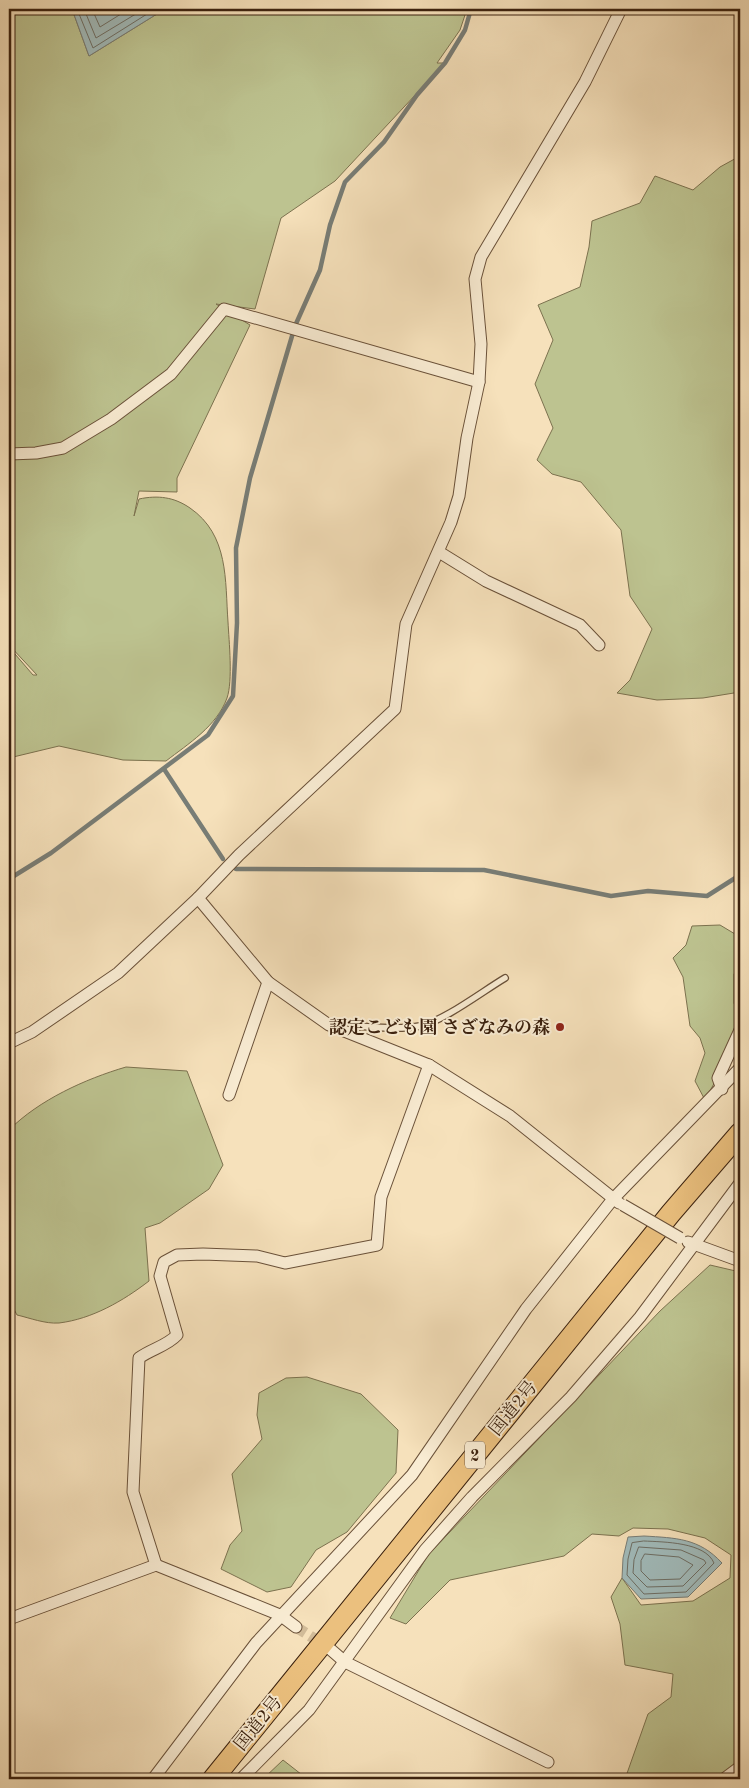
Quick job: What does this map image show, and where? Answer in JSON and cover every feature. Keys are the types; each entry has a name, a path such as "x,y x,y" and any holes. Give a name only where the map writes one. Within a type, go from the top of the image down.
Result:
{"highway":[{"name":"国道2号","path":"213,1779 665,1220 740,1133"}],"street":[{"path":"9,1043 32,1032 118,973 198,898 239,855 395,709 406,624 439,552 459,496 467,438 479,382 481,344 475,279 481,257 585,82 621,9"},
{"path":"9,454 36,453 63,448 111,419 171,374 224,309 479,382"},
{"path":"439,552 486,581 580,625 599,645"},
{"path":"198,898 268,982 329,1025 429,1065 510,1116 613,1199 680,1238 740,1261"},
{"path":"229,1095 268,982"},
{"path":"722,1089 718,1078 740,1030"},
{"path":"156,1565 156,1557 134,1492 139,1358 147,1352 170,1342 177,1334 160,1276 164,1262 177,1254 203,1254 257,1256 285,1263 376,1244 381,1197 429,1065"},
{"path":"153,1779 256,1642 412,1475 526,1309 613,1199 722,1089 740,1068"},
{"path":"241,1779 309,1710 425,1550 472,1497 571,1396 640,1317 740,1183"},
{"path":"9,1619 156,1565 280,1615 296,1627"},
{"path":"330,1649 345,1662 548,1762"},
{"path":"724,1779 740,1767"}],"lane":[{"path":"350,1033 354,1026 396,1028 421,1026 438,1019 505,978"}],"green space":[{"path":"9,9 72,9 89,56 165,9 467,9 460,30 437,63 445,63 335,181 281,218 255,309 216,304 250,325 177,478 177,492 139,491 134,516 139,499 159,497 172,499 184,504 203,519 212,531 218,545 225,575 230,661 230,682 227,698 209,726 166,761 123,760 59,746 9,758 9,647 33,675 37,675 9,645"},
{"path":"740,156 740,692 703,698 657,700 617,693 630,680 652,629 630,596 621,530 581,482 552,474 537,460 553,428 535,384 553,340 538,305 580,287 589,247 592,221 640,203 655,176 693,190 720,167"},
{"path":"720,925 735,934 740,925 740,966 734,974 734,1003 740,1022 722,1069 705,1100 695,1081 705,1053 700,1038 690,1026 683,977 673,958 686,945 692,926"},
{"path":"126,1067 187,1071 223,1165 209,1189 160,1223 145,1228 149,1281 118,1302 83,1318 59,1323 48,1323 17,1315 9,1300 9,1130 48,1100 79,1084"},
{"path":"710,1265 740,1272 740,1779 625,1779 648,1714 671,1697 673,1674 625,1665 620,1624 611,1597 622,1578 641,1605 693,1601 730,1578 731,1555 705,1538 668,1529 633,1528 619,1536 592,1534 564,1556 450,1580 406,1624 390,1618 428,1555 660,1311"},
{"path":"307,1377 361,1394 398,1430 396,1473 347,1532 316,1550 291,1587 267,1592 221,1569 230,1545 242,1531 232,1474 262,1439 257,1415 259,1393 286,1378"},
{"path":"283,1760 306,1778 308,1779 263,1779"}],"water":[{"path":"72,9 165,9 89,56"},
{"path":"644,1536 677,1539 696,1544 722,1563 688,1597 641,1599 622,1578 623,1558 628,1537"}],"waterway":[{"path":"9,879 51,853 208,735 233,696 237,623 236,548 250,478 295,326 320,270 330,225 345,182 384,142 417,95 445,63 465,30 471,9"},
{"path":"164,769 223,859"},
{"path":"236,869 484,870 611,896 648,891 707,896 740,875"}],"tunnel":[{"path":"296,1627 326,1646"}],"place":[{"name":"認定こども園 さざなみの森","path":"560,1027"}]}
